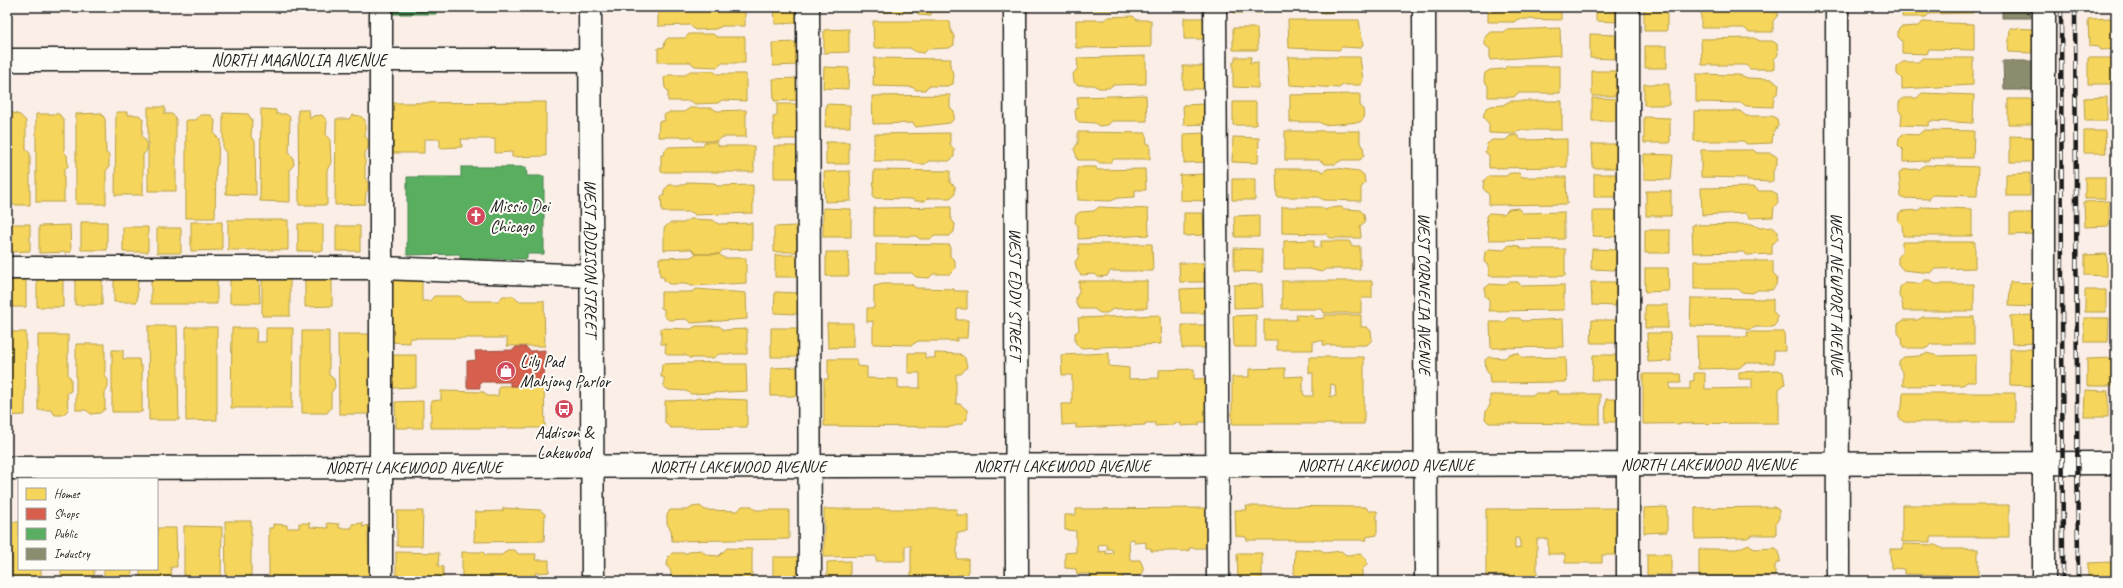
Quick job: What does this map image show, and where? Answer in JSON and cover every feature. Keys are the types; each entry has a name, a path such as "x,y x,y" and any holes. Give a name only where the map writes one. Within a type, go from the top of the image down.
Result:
{"street":[{"path":"381,7 381,581"},
{"name":"WEST ADDISON STREET","path":"590,7 593,581"},
{"path":"808,7 808,467 810,581"},
{"name":"WEST EDDY STREET","path":"1015,7 1016,581"},
{"path":"1215,7 1218,581"},
{"name":"WEST CORNELIA AVENUE","path":"1424,7 1426,581"},
{"path":"1628,7 1628,581"},
{"name":"WEST NEWPORT AVENUE","path":"1837,7 1838,581"},
{"path":"2044,7 2044,581"},
{"name":"NORTH MAGNOLIA AVENUE","path":"7,60 591,60"},
{"path":"7,268 381,268 592,276"},
{"name":"NORTH LAKEWOOD AVENUE","path":"7,468 2116,463"}],"building: Homes":[{"path":"664,7 745,7 745,26 722,26 716,29 695,30 690,25 658,26 658,11 664,12"},
{"path":"774,7 797,7 797,23 775,24"},
{"path":"871,7 953,7 949,12 932,12 930,16 919,15 917,12 871,12"},
{"path":"1076,7 1150,7 1150,10 1078,11"},
{"path":"1234,7 1261,7 1261,13 1234,13"},
{"path":"1283,7 1360,7 1360,10 1323,13 1318,10 1283,11"},
{"path":"1485,7 1561,7 1561,20 1518,19 1514,22 1488,22 1488,11"},
{"path":"1596,7 1618,7 1618,22 1596,21"},
{"path":"1644,7 1667,7 1667,31 1644,31"},
{"path":"1701,7 1777,7 1778,15 1773,21 1773,32 1749,32 1744,28 1701,28"},
{"path":"1902,7 1973,7 1973,13 1929,14 1926,17 1902,17"},
{"path":"1133,16 1137,20 1151,20 1151,47 1076,48 1076,20 1104,20 1108,17"},
{"path":"1184,18 1206,18 1206,39 1184,39"},
{"path":"2111,18 2116,23 2116,49 2101,50 2099,47 2089,46 2088,19"},
{"path":"1288,20 1359,20 1363,45 1360,48 1342,47 1339,50 1289,48"},
{"path":"873,21 950,21 951,31 954,36 954,45 949,48 928,49 924,53 916,52 910,48 874,48"},
{"path":"1923,22 1974,24 1974,50 1929,49 1927,54 1902,53 1902,41 1898,37 1898,30 1901,27 1918,26"},
{"path":"1233,28 1257,28 1258,50 1233,50"},
{"path":"1560,28 1561,55 1490,60 1490,49 1485,45 1485,37 1490,32"},
{"path":"2010,28 2033,29 2032,53 2008,52"},
{"path":"849,29 849,52 824,53 824,30"},
{"path":"689,34 713,34 717,37 745,37 745,63 722,63 718,67 695,66 690,62 658,62 658,48 664,47 665,41 668,38 685,38"},
{"path":"1590,34 1616,35 1615,59 1590,58"},
{"path":"1754,38 1760,41 1772,41 1777,44 1778,55 1774,59 1774,69 1750,69 1746,65 1702,65 1701,39"},
{"path":"798,42 798,65 773,66 772,43"},
{"path":"1645,46 1667,46 1667,68 1645,68"},
{"path":"1146,56 1146,84 1113,85 1109,88 1099,88 1093,85 1078,85 1074,82 1073,74 1078,68 1077,58"},
{"path":"1235,57 1251,57 1250,63 1258,62 1258,88 1233,87 1233,62 1235,62"},
{"path":"1288,57 1360,57 1363,81 1360,85 1343,85 1339,88 1290,85"},
{"path":"874,58 951,59 950,68 954,73 953,84 947,86 928,86 925,90 916,90 912,87 873,86"},
{"path":"1922,58 1973,58 1973,85 1902,89 1902,79 1897,74 1897,66 1903,62 1918,62"},
{"path":"2088,58 2116,58 2116,84 2088,84"},
{"path":"1183,66 1206,66 1206,89 1183,89"},
{"path":"1507,66 1560,66 1560,93 1518,93 1514,97 1488,97 1488,86 1484,80 1485,73 1490,70 1504,69"},
{"path":"824,67 849,68 848,89 823,88"},
{"path":"690,71 713,71 717,74 746,74 746,101 722,100 718,103 695,104 691,101 668,101 668,91 665,88 664,78 669,75 685,75"},
{"path":"1592,71 1617,71 1616,96 1592,96"},
{"path":"1696,74 1739,75 1748,78 1771,79 1779,84 1778,93 1774,96 1773,107 1746,106 1742,103 1696,102"},
{"path":"798,78 799,100 774,101 773,79"},
{"path":"1644,84 1669,84 1669,105 1644,105"},
{"path":"1922,93 1974,95 1973,123 1930,121 1928,126 1901,125 1902,115 1899,110 1899,102 1904,98 1917,98"},
{"path":"1360,94 1360,105 1363,109 1364,118 1360,122 1324,125 1319,122 1290,122 1290,95"},
{"path":"950,95 950,107 954,111 954,119 950,123 916,127 913,123 873,124 872,96"},
{"path":"1146,95 1147,121 1112,121 1108,125 1099,126 1095,123 1079,122 1076,119 1075,111 1078,106 1077,97"},
{"path":"2107,97 2107,121 2085,121 2084,98"},
{"path":"1592,98 1617,99 1617,121 1592,121"},
{"path":"2008,99 2032,99 2032,124 2008,124"},
{"path":"1510,101 1562,101 1562,130 1519,130 1515,134 1489,133 1489,124 1483,117 1486,108 1490,106 1503,105"},
{"path":"546,102 546,156 512,157 512,152 495,153 495,139 461,139 462,147 440,148 440,139 424,139 424,153 393,153 392,103"},
{"path":"1233,102 1256,102 1256,125 1233,125"},
{"path":"777,104 797,104 797,139 774,139 773,117 777,116"},
{"path":"826,104 850,105 850,127 825,127"},
{"path":"1205,104 1206,124 1184,125 1183,105"},
{"path":"148,107 165,107 165,114 172,114 176,119 176,191 148,191"},
{"path":"690,108 712,108 717,111 746,110 746,137 723,137 717,141 695,141 691,137 658,137 659,121 665,121 664,115 670,112 684,112"},
{"path":"261,109 276,110 276,114 286,114 290,117 289,153 293,157 294,165 290,169 290,202 260,201"},
{"path":"298,110 309,110 310,119 313,116 322,115 327,121 326,135 330,140 331,163 327,170 327,205 299,205"},
{"path":"7,111 20,115 26,121 26,150 30,153 30,205 7,205"},
{"path":"1694,111 1740,111 1746,116 1772,116 1777,119 1778,126 1773,133 1772,143 1747,144 1743,141 1694,141"},
{"path":"116,112 127,112 127,115 139,115 143,119 142,136 146,141 147,150 143,155 143,195 115,195"},
{"path":"101,113 105,119 106,153 109,155 109,167 106,171 106,204 76,204 76,114"},
{"path":"223,113 248,114 252,120 251,137 255,141 256,195 226,194 226,153 223,149"},
{"path":"36,114 59,114 64,120 64,152 67,155 68,166 64,170 64,202 36,202"},
{"path":"200,115 211,115 215,121 214,134 219,139 218,164 216,168 215,218 186,218 186,120 196,120"},
{"path":"352,115 360,116 365,120 365,136 368,140 368,148 365,152 365,178 368,183 368,189 365,204 335,205 336,119 349,119"},
{"path":"1644,117 1670,118 1670,143 1644,143"},
{"path":"1924,130 1974,131 1973,158 1931,158 1927,161 1903,162 1903,150 1898,145 1899,138 1903,134 1918,135"},
{"path":"1285,131 1360,131 1360,142 1363,146 1364,155 1360,160 1342,160 1335,164 1325,164 1319,160 1285,160"},
{"path":"2084,131 2105,131 2106,153 2084,153"},
{"path":"1078,132 1146,133 1147,144 1150,144 1150,159 1114,159 1109,163 1100,163 1096,160 1078,160 1074,149 1078,143"},
{"path":"950,133 950,144 954,149 954,157 949,161 929,161 925,164 916,164 912,161 874,161 874,134"},
{"path":"1205,133 1206,162 1184,163 1184,134"},
{"path":"1517,135 1521,140 1567,139 1567,167 1489,168 1489,155 1485,152 1487,144 1492,140 1506,140 1510,136"},
{"path":"2010,136 2033,137 2033,162 2010,162"},
{"path":"1233,137 1259,138 1258,163 1232,162"},
{"path":"705,142 716,142 719,146 754,146 754,172 661,172 661,155 664,155 665,150 669,147 702,146"},
{"path":"826,142 849,142 849,164 826,164"},
{"path":"1592,144 1618,144 1619,168 1593,168"},
{"path":"774,146 799,146 799,178 774,178"},
{"path":"1701,150 1753,150 1757,153 1771,153 1777,157 1777,165 1773,171 1773,182 1747,181 1747,178 1701,177"},
{"path":"1644,154 1673,155 1671,180 1644,179"},
{"path":"1925,165 1978,167 1977,196 1933,195 1929,199 1901,198 1899,174 1902,170 1920,169"},
{"path":"1077,167 1096,167 1097,170 1145,169 1146,190 1135,190 1135,197 1118,198 1111,201 1078,200"},
{"path":"1335,168 1359,171 1364,175 1365,183 1361,188 1361,201 1324,200 1318,197 1277,197 1276,169 1318,169 1323,172 1327,169"},
{"path":"874,170 950,171 950,183 955,186 955,194 950,198 928,198 925,201 873,198"},
{"path":"850,171 851,201 825,202 824,172"},
{"path":"1510,173 1519,173 1522,177 1566,177 1567,204 1489,205 1489,195 1483,188 1484,180 1489,176 1506,176"},
{"path":"2030,173 2030,196 2006,196 2006,174"},
{"path":"1205,174 1205,201 1180,200 1180,175"},
{"path":"1594,174 1619,174 1618,197 1594,197"},
{"path":"2085,177 2105,177 2105,199 2085,199"},
{"path":"1232,179 1255,179 1255,200 1232,200"},
{"path":"689,182 714,183 717,186 753,185 753,213 695,215 692,212 662,212 661,196 664,196 664,190 669,185 684,185"},
{"path":"1754,187 1759,191 1772,191 1777,194 1778,202 1774,207 1773,217 1750,218 1746,213 1702,215 1701,188"},
{"path":"1646,191 1671,191 1671,216 1646,216"},
{"path":"2109,201 2109,226 2085,227 2084,202"},
{"path":"951,207 951,219 955,224 954,232 949,236 935,236 930,239 920,239 916,236 874,236 874,208"},
{"path":"1099,207 1148,209 1149,235 1078,239 1078,226 1075,222 1076,215 1080,212 1094,211"},
{"path":"1282,207 1320,207 1326,210 1329,208 1341,207 1344,209 1360,210 1364,214 1365,222 1360,226 1361,238 1330,238 1326,234 1282,233"},
{"path":"1922,207 1972,209 1972,236 1903,236 1902,225 1898,221 1899,213 1903,211 1919,210"},
{"path":"823,208 851,209 851,237 823,237"},
{"path":"1518,208 1522,213 1564,212 1564,239 1489,240 1486,216 1489,213 1504,214 1509,209"},
{"path":"1593,211 1616,211 1616,237 1593,236"},
{"path":"1184,213 1203,213 1204,235 1184,236"},
{"path":"2010,213 2034,213 2034,234 2010,235"},
{"path":"1259,215 1259,237 1235,237 1234,216"},
{"path":"690,219 713,220 718,224 752,223 752,249 723,250 719,254 696,254 691,249 664,250 664,228 670,223 684,223"},
{"path":"228,220 288,220 288,250 228,250"},
{"path":"81,222 107,222 107,250 81,250"},
{"path":"191,222 222,222 222,250 191,251"},
{"path":"7,224 30,224 30,251 7,252"},
{"path":"298,224 323,224 323,251 298,251"},
{"path":"1752,224 1760,228 1772,227 1778,231 1778,239 1772,245 1772,254 1747,255 1743,252 1693,253 1692,225"},
{"path":"70,225 71,252 39,253 39,226"},
{"path":"336,226 360,226 360,251 336,251"},
{"path":"796,226 797,252 774,252 774,227"},
{"path":"123,227 148,227 148,252 123,252"},
{"path":"157,228 181,228 181,253 157,253"},
{"path":"1645,230 1670,230 1670,253 1645,253"},
{"path":"1314,240 1314,247 1321,247 1321,241 1350,241 1351,246 1360,246 1360,269 1326,269 1322,272 1309,269 1284,269 1284,241"},
{"path":"1902,242 1975,242 1975,268 1935,269 1931,273 1903,270 1898,264 1898,258 1902,252"},
{"path":"876,244 950,245 950,256 955,261 955,269 950,274 933,274 929,278 916,277 912,273 876,273"},
{"path":"1078,244 1152,244 1153,271 1110,271 1107,276 1098,277 1095,274 1081,275 1077,270 1075,262 1079,256"},
{"path":"1509,245 1519,246 1521,249 1565,249 1565,276 1489,276 1489,265 1484,262 1485,252 1490,249 1504,250"},
{"path":"1234,248 1262,249 1262,272 1234,271"},
{"path":"1592,249 1616,250 1615,270 1591,269"},
{"path":"826,252 848,252 849,276 826,276"},
{"path":"696,254 719,254 724,258 746,258 746,283 692,286 685,284 669,284 664,280 664,277 660,277 659,258 691,257"},
{"path":"2107,254 2107,276 2085,275 2085,255"},
{"path":"775,255 800,255 800,277 775,277"},
{"path":"1694,261 1773,261 1773,273 1777,277 1776,285 1772,290 1758,290 1752,293 1742,292 1738,289 1694,289"},
{"path":"1179,263 1204,263 1204,282 1180,282"},
{"path":"1645,268 1668,268 1669,291 1645,292"},
{"path":"230,277 259,277 260,303 230,303"},
{"path":"262,277 290,277 290,316 262,316"},
{"path":"305,277 332,277 332,306 305,307"},
{"path":"63,278 63,307 37,307 37,279"},
{"path":"102,278 102,305 75,305 75,279"},
{"path":"114,278 138,278 137,302 114,302"},
{"path":"151,278 217,278 217,304 151,304"},
{"path":"7,280 26,280 26,307 7,307"},
{"path":"389,280 422,280 422,301 430,301 434,296 460,296 465,301 498,301 503,296 513,296 518,301 544,301 545,346 507,346 507,338 410,338 410,343 390,342"},
{"path":"1925,280 1931,280 1935,284 1974,284 1974,311 1903,311 1902,301 1899,296 1900,287 1905,283 1920,284"},
{"path":"1079,281 1147,281 1147,308 1113,309 1107,313 1100,313 1094,309 1080,309 1076,304 1076,298 1079,292"},
{"path":"1282,281 1372,281 1372,298 1363,298 1361,300 1361,313 1324,313 1322,309 1282,309"},
{"path":"1509,282 1518,282 1521,286 1564,285 1564,310 1489,311 1489,300 1485,296 1485,288 1490,284 1504,285"},
{"path":"1591,282 1616,282 1616,306 1592,305"},
{"path":"2010,282 2034,283 2033,307 2009,306"},
{"path":"883,284 911,284 916,288 954,289 954,291 967,291 967,309 957,309 957,320 968,320 967,338 957,338 957,341 918,341 912,345 873,344 873,321 867,322 867,308 874,308 874,286"},
{"path":"1262,284 1263,307 1234,308 1234,285"},
{"path":"1206,288 1207,313 1181,313 1180,289"},
{"path":"697,289 746,293 747,319 691,323 686,319 669,320 664,316 664,309 661,308 661,292 691,292"},
{"path":"2085,290 2106,290 2106,312 2085,312"},
{"path":"775,292 798,293 798,314 774,313"},
{"path":"1691,298 1773,299 1773,311 1777,316 1777,322 1773,327 1757,327 1747,330 1742,327 1690,326"},
{"path":"1645,305 1668,305 1668,328 1645,328"},
{"path":"1160,315 1161,344 1080,348 1075,342 1075,333 1079,330 1078,318"},
{"path":"1256,315 1256,347 1234,347 1233,316"},
{"path":"1296,315 1314,316 1314,319 1324,318 1324,315 1361,315 1361,327 1367,327 1371,331 1372,340 1367,345 1323,345 1324,341 1313,341 1313,350 1277,350 1277,340 1264,340 1264,320 1297,320"},
{"path":"2035,315 2037,343 2012,344 2010,316"},
{"path":"1923,317 1974,317 1974,344 1931,344 1927,348 1903,348 1902,338 1898,333 1898,324 1904,320 1917,320"},
{"path":"1509,318 1519,318 1523,321 1563,319 1564,347 1491,348 1490,322 1505,322"},
{"path":"2084,318 2109,318 2108,342 2084,342"},
{"path":"1592,320 1618,320 1618,343 1591,343"},
{"path":"7,322 9,322 8,332 26,332 25,415 7,416"},
{"path":"827,323 853,323 853,347 828,348"},
{"path":"1182,325 1206,325 1206,348 1182,348"},
{"path":"148,326 177,326 179,420 149,420"},
{"path":"696,326 719,326 724,330 747,329 747,354 719,354 713,358 690,358 685,355 669,355 665,352 666,344 661,344 661,328 691,329"},
{"path":"186,327 217,327 217,420 186,421"},
{"path":"232,328 257,328 256,342 266,342 266,328 293,328 292,408 231,408"},
{"path":"771,328 799,328 799,357 771,357"},
{"path":"302,331 329,331 329,375 334,379 335,387 331,393 331,408 327,413 302,413"},
{"path":"1747,332 1784,332 1785,351 1774,351 1774,363 1745,363 1739,368 1698,369 1697,337 1748,337"},
{"path":"1647,333 1670,333 1671,361 1648,362"},
{"path":"338,334 371,334 371,414 339,414"},
{"path":"38,335 68,335 68,375 71,378 71,391 67,393 68,410 63,415 55,415 51,410 38,410"},
{"path":"76,344 105,344 105,376 108,380 108,387 105,393 105,409 100,413 91,414 86,410 76,410"},
{"path":"2010,349 2036,349 2036,386 2010,385"},
{"path":"112,350 123,350 123,359 139,359 140,366 142,366 142,412 112,412"},
{"path":"908,353 925,353 925,358 935,358 935,353 960,354 965,358 967,367 961,374 956,374 956,404 960,404 967,410 967,419 962,424 951,427 824,426 824,379 828,379 828,359 857,359 857,366 867,367 867,378 898,379 898,388 920,388 920,373 908,373"},
{"path":"1109,353 1109,366 1129,368 1129,379 1159,378 1159,370 1194,369 1194,379 1209,378 1211,422 1199,422 1199,425 1181,426 1181,423 1155,426 1155,423 1145,423 1145,425 1076,428 1076,424 1062,425 1061,404 1072,404 1072,375 1062,375 1061,355"},
{"path":"1518,353 1523,358 1566,357 1567,382 1490,383 1485,360 1489,357 1505,358 1509,354"},
{"path":"1926,353 1938,356 1976,355 1976,382 1967,382 1963,385 1903,386 1903,373 1899,367 1899,361 1904,357 1919,356"},
{"path":"393,355 416,355 416,387 393,388"},
{"path":"1593,355 1617,355 1616,380 1592,380"},
{"path":"1309,357 1364,357 1364,424 1232,424 1232,377 1249,377 1249,369 1285,368 1285,377 1303,376 1303,393 1305,396 1313,396 1313,373 1309,373","holes":["1331,384 1335,385 1336,396 1330,397"]},
{"path":"2114,358 2114,386 2087,386 2087,359"},
{"path":"718,362 724,364 746,364 747,391 691,394 686,391 669,390 664,387 664,377 661,377 662,364"},
{"path":"798,367 799,396 771,396 771,368"},
{"path":"1778,370 1783,372 1785,384 1779,389 1779,423 1643,424 1643,374 1680,374 1681,383 1670,383 1670,389 1690,389 1690,381 1694,381 1694,373 1705,373 1705,389 1752,388 1752,379 1739,379 1739,372"},
{"path":"499,386 544,386 545,428 431,428 431,401 441,400 441,391 484,392 487,396 498,396"},
{"path":"2085,390 2108,391 2108,417 2084,417"},
{"path":"1549,391 1558,391 1558,394 1600,394 1600,424 1489,423 1485,419 1486,411 1490,405 1490,395 1534,395 1536,393 1549,393"},
{"path":"1903,393 2015,393 2015,422 1904,422 1899,418 1899,412 1902,407"},
{"path":"698,398 747,400 747,427 671,428 665,423 665,401 693,400"},
{"path":"1606,399 1619,399 1618,422 1605,422"},
{"path":"423,401 423,428 396,428 395,402"},
{"path":"1902,505 2009,505 2009,537 1931,537 1931,542 1902,542"},
{"path":"700,506 705,510 738,511 742,506 752,506 755,510 789,510 789,539 672,541 671,530 667,524 667,515 670,510 688,510 692,507"},
{"path":"1246,506 1366,507 1368,511 1377,511 1377,535 1366,537 1367,540 1247,540 1246,537 1236,536 1235,510 1247,510"},
{"path":"1667,507 1667,532 1644,533 1644,508"},
{"path":"1774,507 1779,510 1779,518 1776,523 1776,535 1752,535 1747,538 1695,539 1695,508"},
{"path":"503,508 540,510 545,514 544,541 474,542 475,512 503,511"},
{"path":"1208,508 1208,548 1189,548 1189,551 1151,551 1151,548 1146,548 1146,542 1135,543 1134,539 1129,540 1130,560 1140,560 1143,567 1143,573 1138,576 1123,576 1122,581 1091,581 1090,574 1077,574 1076,569 1065,568 1065,553 1076,552 1076,531 1065,530 1065,515 1076,515 1076,509","holes":["1107,544 1107,549 1112,549 1113,553 1106,554 1106,551 1099,552 1098,545"]},
{"path":"1618,508 1618,555 1602,555 1602,563 1565,563 1565,554 1548,554 1548,539 1537,539 1537,581 1507,581 1502,575 1486,576 1486,509","holes":["1515,538 1520,538 1520,548 1515,549"]},
{"path":"824,509 957,509 956,515 968,515 968,532 957,532 957,559 968,559 968,575 957,575 957,581 911,581 911,546 905,546 905,561 876,561 876,556 824,557"},
{"path":"397,511 423,511 422,546 397,546"},
{"path":"225,521 251,521 251,581 226,581"},
{"path":"11,522 18,522 18,570 41,570 41,581 12,581"},
{"path":"299,523 310,523 310,527 328,528 327,523 339,524 339,528 352,528 352,524 363,523 362,527 369,525 371,532 368,534 370,581 269,581 269,528 273,528 273,524 287,525 287,528 299,528"},
{"path":"184,526 222,527 221,581 184,581"},
{"path":"158,528 176,528 177,567 171,567 172,581 140,581 140,570 158,570"},
{"path":"1749,544 1754,549 1776,548 1779,552 1780,561 1775,565 1775,576 1699,576 1699,549 1737,549"},
{"path":"1903,544 1935,545 1943,549 1978,549 1978,580 1949,579 1949,575 1904,574 1904,569 1891,568 1890,549 1903,549"},
{"path":"727,548 752,549 752,579 671,581 671,571 667,566 668,557 672,553 687,553 701,550 707,555 719,556"},
{"path":"1295,549 1321,550 1325,553 1341,551 1346,555 1362,554 1366,558 1367,565 1362,569 1362,581 1334,581 1328,577 1294,576"},
{"path":"507,550 515,550 518,554 536,554 535,560 549,560 549,572 535,573 536,581 500,581 497,577 462,577 462,552 483,552 485,555 502,555"},
{"path":"396,552 439,553 438,566 443,567 443,581 396,581"},
{"path":"1237,553 1262,553 1262,579 1238,580"},
{"path":"1647,554 1671,554 1671,575 1647,575"},
{"path":"773,557 801,557 800,581 773,581"},
{"path":"850,561 850,581 827,581 827,562"},
{"path":"2112,562 2112,581 2088,581 2088,563"},
{"path":"61,570 94,570 94,581 61,581"},
{"path":"104,570 132,570 132,581 104,581"}],"building: Shops":[{"name":"Lily Pad Mahjong Parlor","path":"516,347 526,347 530,351 545,350 544,386 510,386 510,382 480,382 480,388 467,388 467,361 476,360 475,351 513,350"}],"building: Public":[{"path":"392,7 436,7 436,14 392,14"},
{"name":"Missio Dei Chicago","path":"461,167 526,167 527,176 544,176 544,254 527,254 527,259 460,259 460,254 407,255 407,177 461,177"}],"building: Industry":[{"path":"2002,7 2031,7 2031,18 2002,18"},
{"path":"2003,61 2033,61 2033,90 2004,90"}],"railway":[{"path":"2061,7 2063,581"},
{"path":"2075,7 2078,581"}],"place":[{"name":"Missio Dei Chicago","path":"476,216"},
{"name":"Lily Pad Mahjong Parlor","path":"506,371"},
{"name":"Addison & Lakewood","path":"564,409"}]}
